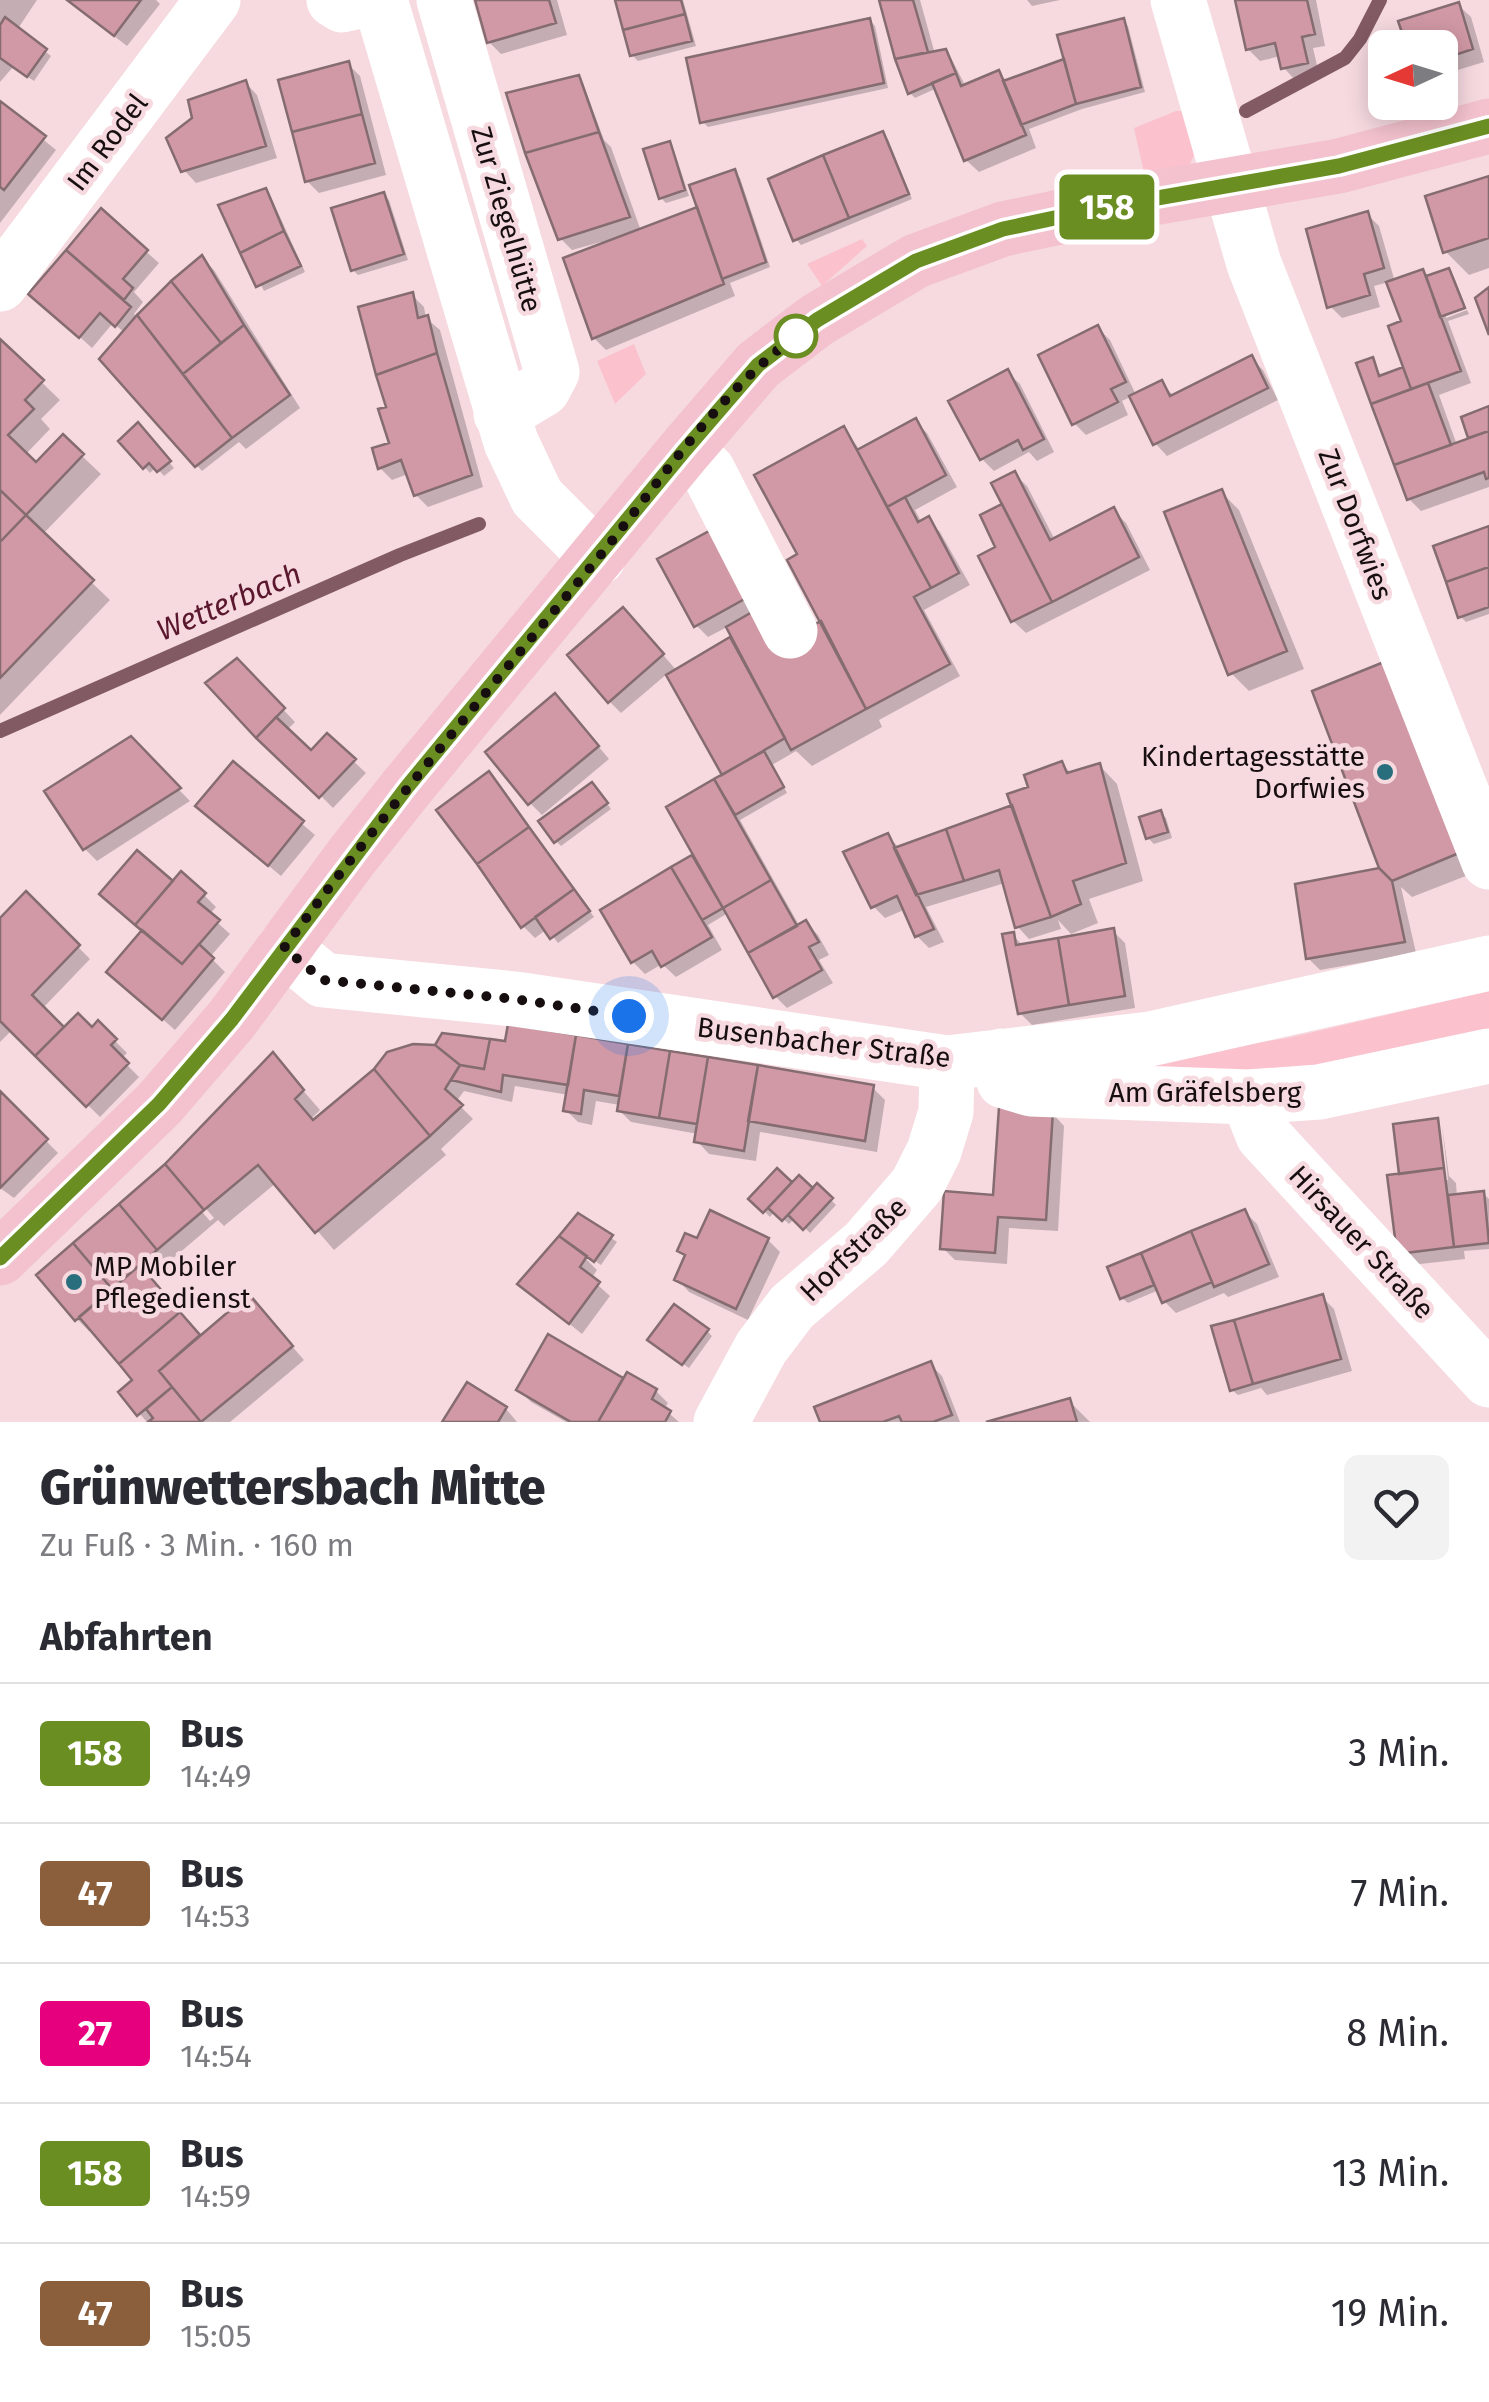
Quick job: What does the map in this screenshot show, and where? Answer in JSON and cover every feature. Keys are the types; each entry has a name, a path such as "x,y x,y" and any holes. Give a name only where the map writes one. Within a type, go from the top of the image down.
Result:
{"main road":[{"path":"0,1258 159,1104 232,1019 418,773 758,365 838,304 916,261 1032,222 1339,166 1489,126"}],"street":[{"name":"Im Rodel","path":"0,284 213,0"},
{"path":"334,0 342,4 364,0"},
{"path":"380,0 501,414 537,497 598,558"},
{"name":"Zur Ziegelhütte","path":"444,0 552,372 542,389 501,414"},
{"name":"Zur Dorfwies","path":"1178,0 1254,264 1489,862"},
{"path":"684,451 708,471 790,631"},
{"name":"Busenbacher Straße","path":"284,948 323,980 514,999 947,1062 1150,1038 1489,963"},
{"name":"Am Gräfelsberg","path":"1001,1056 1004,1081 1032,1089 1248,1097 1319,1092 1489,1056"},
{"name":"Horfstraße","path":"721,1422 761,1348 792,1308 866,1244 918,1186 946,1112 947,1062"},
{"name":"Hirsauer Straße","path":"1248,1097 1263,1136 1489,1380"}],"shaded area":[{"path":"1176,111 1187,111 1195,153 1188,168 1146,182 1134,128"},
{"path":"862,239 867,246 822,286 807,264"},
{"path":"634,344 646,374 615,404 597,361"},
{"path":"1489,991 1489,1041 1315,1078 1073,1071 1288,1038"}],"building":[{"path":"67,0 141,0 114,36"},
{"path":"475,0 549,0 556,23 487,43"},
{"path":"615,0 681,0 685,14 623,30"},
{"path":"879,0 913,0 928,52 895,59"},
{"path":"1235,0 1307,0 1315,34 1302,37 1308,63 1281,69 1275,43 1246,50"},
{"path":"1459,2 1473,49 1458,54 1458,30 1401,30 1398,21"},
{"path":"685,14 692,41 630,56 623,30"},
{"path":"5,17 47,49 27,77 0,58 0,25"},
{"path":"870,18 884,83 700,123 686,58"},
{"path":"1124,18 1141,87 1076,104 1057,35"},
{"path":"946,49 956,73 908,94 895,59"},
{"path":"1064,59 1076,104 1021,125 1003,81"},
{"path":"349,61 362,114 292,132 278,80"},
{"path":"999,70 1026,135 964,161 932,83 956,73 961,86"},
{"path":"579,75 599,132 525,153 506,93"},
{"path":"246,80 266,146 181,172 166,138 192,118 188,100"},
{"path":"0,101 46,136 4,190 0,187"},
{"path":"362,114 375,163 305,182 292,132"},
{"path":"883,131 909,194 849,218 823,155"},
{"path":"599,132 630,217 558,240 525,153"},
{"path":"670,141 685,190 659,199 643,149"},
{"path":"823,155 849,218 793,241 768,179"},
{"path":"735,169 766,262 722,279 689,185"},
{"path":"1489,176 1489,238 1443,253 1425,196"},
{"path":"266,188 284,231 240,253 218,205"},
{"path":"384,192 404,254 351,271 331,208"},
{"path":"697,207 724,284 592,339 563,258"},
{"path":"101,208 148,250 123,279 133,288 124,300 66,250"},
{"path":"1368,211 1384,268 1364,274 1370,295 1327,308 1306,229"},
{"path":"284,231 301,266 256,287 240,253"},
{"path":"66,250 131,307 115,327 100,313 79,338 28,294"},
{"path":"202,255 244,325 221,343 171,281"},
{"path":"1449,268 1465,308 1440,317 1426,276"},
{"path":"1423,269 1461,371 1411,389 1388,326 1401,321 1386,282"},
{"path":"171,281 221,343 183,374 137,315"},
{"path":"1489,287 1489,335 1475,298"},
{"path":"413,292 418,318 428,315 437,353 376,375 358,307"},
{"path":"137,315 232,438 195,467 99,359"},
{"path":"244,325 290,395 232,438 183,374"},
{"path":"1098,325 1126,382 1111,389 1118,402 1072,425 1038,355"},
{"path":"0,339 44,380 25,400 34,409 8,435 36,462 63,434 84,454 26,515 0,490"},
{"path":"437,353 472,475 414,496 401,460 378,469 372,448 389,443 378,409 386,407 376,375"},
{"path":"1252,355 1268,388 1153,445 1129,396 1162,380 1170,396"},
{"path":"1373,357 1379,376 1403,367 1411,389 1371,404 1356,363"},
{"path":"1008,369 1044,439 1023,450 1018,440 980,460 948,401"},
{"path":"1428,383 1451,445 1394,465 1371,404"},
{"path":"1489,406 1489,431 1468,438 1461,417"},
{"path":"916,418 946,475 887,507 857,450"},
{"path":"138,422 171,461 157,472 149,463 143,469 118,441"},
{"path":"844,426 931,588 914,597 950,664 866,709 787,560 797,554 754,475"},
{"path":"1489,431 1489,478 1484,472 1407,500 1394,465"},
{"path":"1015,471 1050,540 1114,507 1139,557 1052,602 991,483"},
{"path":"1222,489 1287,651 1228,675 1164,512"},
{"path":"0,490 26,515 0,542"},
{"path":"905,497 918,522 929,516 959,573 931,588 887,507"},
{"path":"1002,504 1052,602 1011,622 978,556 995,547 980,515"},
{"path":"26,515 94,580 0,678 0,542"},
{"path":"1489,526 1489,567 1446,582 1433,546"},
{"path":"713,529 750,596 694,627 657,559"},
{"path":"1489,567 1489,607 1458,618 1446,582"},
{"path":"623,607 664,654 608,703 567,655"},
{"path":"761,607 779,643 821,621 866,709 791,750 726,627"},
{"path":"730,637 785,738 722,775 666,675"},
{"path":"237,658 285,708 256,738 205,683"},
{"name":"Kindertagesstätte Dorfwies","path":"1384,662 1459,853 1392,881 1379,868 1312,691"},
{"path":"555,693 599,746 528,805 485,752"},
{"path":"276,717 311,750 327,733 356,759 319,798 256,738"},
{"path":"131,736 181,788 83,850 44,791"},
{"path":"764,751 784,787 735,815 714,779"},
{"path":"233,761 304,821 268,866 195,806"},
{"path":"1062,761 1067,773 1100,763 1126,863 1073,881 1081,904 1051,917 1007,794 1028,787 1024,775"},
{"path":"489,771 529,827 477,864 436,810"},
{"path":"714,779 771,880 723,908 666,807"},
{"path":"592,782 608,803 554,843 538,821"},
{"path":"1012,805 1051,917 1015,928 999,870 964,881 946,829"},
{"path":"1161,810 1168,832 1146,839 1139,817"},
{"path":"529,827 574,889 521,928 477,864"},
{"path":"946,829 964,881 916,895 894,848"},
{"path":"888,833 934,929 915,937 897,896 871,908 843,852"},
{"path":"137,850 173,881 135,925 99,894"},
{"path":"692,855 723,908 702,920 671,867"},
{"path":"671,867 712,937 661,967 652,951 631,963 600,910"},
{"path":"1379,868 1392,881 1405,942 1306,959 1295,884"},
{"path":"181,871 206,893 198,902 220,920 182,964 135,925"},
{"path":"771,880 797,926 748,953 723,908"},
{"path":"574,889 590,911 550,939 535,917"},
{"path":"26,891 80,945 32,995 64,1027 35,1056 0,1021 0,918"},
{"path":"806,920 819,942 809,947 822,970 773,998 748,953"},
{"path":"1114,928 1125,996 1069,1005 1058,938"},
{"path":"142,930 182,964 199,944 214,958 162,1020 106,972"},
{"path":"1014,932 1016,945 1058,938 1069,1005 1018,1014 1002,934"},
{"path":"78,1013 92,1027 98,1020 117,1039 111,1045 129,1063 86,1107 35,1056"},
{"path":"508,1024 576,1035 568,1085 503,1075 501,1092 451,1080 460,1065 484,1069 490,1039 505,1041"},
{"path":"442,1033 490,1039 484,1069 460,1065 435,1045"},
{"path":"576,1035 628,1044 619,1096 584,1090 581,1114 563,1111"},
{"path":"413,1044 435,1045 460,1065 445,1089 463,1105 430,1136 374,1069 387,1052"},
{"path":"628,1044 670,1051 659,1118 617,1111"},
{"path":"670,1051 708,1057 697,1124 659,1118"},
{"path":"273,1052 304,1090 295,1099 313,1120 374,1069 430,1136 315,1233 258,1165 204,1210 165,1164"},
{"path":"708,1057 758,1065 744,1151 694,1142"},
{"path":"758,1065 874,1085 865,1141 748,1121"},
{"path":"0,1091 48,1139 0,1188"},
{"path":"999,1107 1053,1111 1046,1220 998,1217 995,1253 940,1249 944,1191 993,1195"},
{"path":"1438,1118 1444,1168 1399,1174 1393,1124"},
{"path":"165,1164 204,1210 157,1250 119,1204"},
{"path":"777,1168 792,1182 763,1213 748,1199"},
{"path":"1444,1168 1454,1247 1397,1254 1387,1175"},
{"path":"799,1175 813,1188 782,1221 768,1208"},
{"path":"817,1183 833,1198 803,1230 788,1215"},
{"path":"1484,1191 1489,1243 1454,1247 1448,1195"},
{"path":"119,1204 157,1250 112,1289 73,1243"},
{"path":"1245,1209 1269,1264 1214,1287 1191,1231"},
{"path":"710,1210 769,1238 736,1309 674,1280 685,1255 677,1251 685,1233 697,1238"},
{"path":"578,1213 613,1235 594,1262 559,1236"},
{"path":"1191,1231 1212,1282 1162,1303 1141,1253"},
{"path":"559,1236 587,1256 580,1267 600,1282 569,1324 517,1284"},
{"name":"MP Mobiler Pflegedienst","path":"73,1243 112,1289 75,1321 36,1275"},
{"path":"1141,1253 1154,1285 1120,1299 1107,1267"},
{"path":"140,1265 180,1312 119,1364 79,1317"},
{"path":"249,1294 293,1346 201,1422 159,1371"},
{"path":"1323,1294 1341,1359 1253,1384 1234,1320"},
{"path":"674,1304 709,1329 682,1365 647,1340"},
{"path":"180,1312 200,1335 159,1371 172,1387 137,1416 118,1392 132,1380 119,1364"},
{"path":"1234,1320 1253,1384 1230,1391 1211,1326"},
{"path":"548,1334 623,1378 598,1422 571,1422 516,1390"},
{"path":"931,1361 952,1415 933,1422 902,1422 899,1416 883,1422 820,1422 814,1407"},
{"path":"627,1372 657,1389 652,1399 671,1411 665,1422 598,1422"},
{"path":"467,1382 507,1407 498,1422 442,1422"},
{"path":"172,1387 201,1422 148,1422 153,1418 146,1409"},
{"path":"1070,1398 1077,1422 986,1422"}],"waterway":[{"name":"Wetterbach","path":"1246,111 1345,58 1360,39 1380,0"},
{"name":"Wetterbach","path":"0,731 479,524"}],"bus line":[{"name":"158","path":"0,1258 159,1104 232,1019 407,787 758,365 838,304 916,261 1003,229 1339,166 1489,126"}],"place":[{"name":"Kindertagesstätte Dorfwies","path":"1385,772"},
{"name":"MP Mobiler Pflegedienst","path":"74,1282"}],"route":[{"path":"629,1016 514,999 323,980 284,948 407,787 684,451 758,365 796,336"}]}
